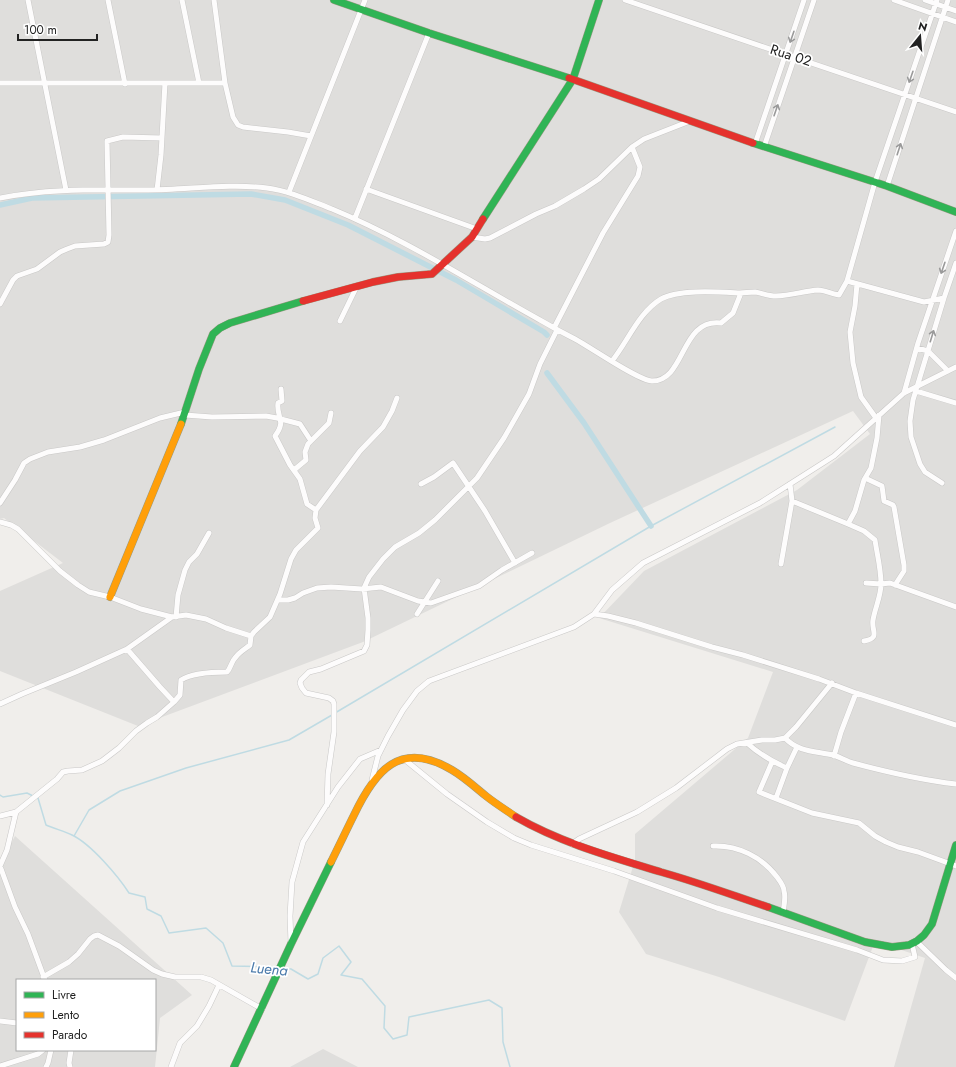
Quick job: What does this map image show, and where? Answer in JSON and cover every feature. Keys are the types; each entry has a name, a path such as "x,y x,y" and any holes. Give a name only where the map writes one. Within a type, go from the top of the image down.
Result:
{"street":[{"path":"28,0 66,190"},
{"path":"108,0 125,84"},
{"path":"182,0 199,83"},
{"path":"214,0 226,83 233,117 238,124 249,128 278,130 311,136"},
{"path":"334,0 574,79 755,144 887,186 956,212"},
{"path":"289,192 364,0"},
{"path":"110,598 185,413 207,348 214,334 220,328 251,316 357,286 398,277 432,274 472,237 574,79 599,0"},
{"name":"Rua 02","path":"626,0 795,56 956,112"},
{"path":"755,144 804,0"},
{"path":"764,147 814,0"},
{"path":"894,0 956,22"},
{"path":"925,0 936,2 956,11"},
{"path":"887,186 948,0"},
{"path":"612,360 646,312 654,304 672,295 754,292 774,296 788,296 816,290 839,295 847,281 875,182 936,2"},
{"path":"354,218 429,32"},
{"path":"0,83 226,83"},
{"path":"157,190 165,84"},
{"path":"472,237 485,239 494,237 574,196 599,179 632,147 644,139 690,121"},
{"path":"0,304 13,280 17,276 37,269 67,249 76,246 104,244 108,242 109,198 107,141 123,137 162,138"},
{"path":"327,805 328,774 334,732 334,704 329,698 306,693 300,683 301,680 309,672 321,670 364,651 367,644 368,618 364,588 369,577 383,559 395,547 419,533 435,520 469,487 492,457 512,426 529,394 540,364 556,329 604,232 638,176 640,167 632,147"},
{"path":"0,198 23,193 66,190 157,190 228,187 266,188 289,192 354,218 443,264 556,329 652,381 659,380 672,370 693,334 697,330 714,322 721,323 733,312 741,293"},
{"path":"366,189 477,229"},
{"path":"904,393 932,301 956,231"},
{"path":"942,483 925,472 920,464 914,449 910,421 911,408 956,263"},
{"path":"847,281 924,302 944,298"},
{"path":"848,524 855,511 862,485 871,468 874,456 877,417 861,397 853,363 850,332 857,284"},
{"path":"340,321 357,286"},
{"path":"917,348 928,351 948,371"},
{"path":"234,1067 290,947 372,780 381,750 403,710 417,690 429,681 574,627 594,614 612,590 642,563 760,503 834,456 904,393 917,389 956,367"},
{"path":"281,389 282,401 278,403 277,408 281,419 281,425 275,436 300,479 307,504 316,510"},
{"path":"917,389 956,403"},
{"path":"0,816 16,812 57,779 63,772 82,770 102,761 174,702 180,695 181,680 185,677 210,672 226,672 230,669 238,653 250,645 251,636 261,623 270,617 278,600 291,559 296,550 318,528 315,518 316,510 360,451 383,427 397,398"},
{"path":"0,503 24,463 30,459 48,452 91,444 123,434 160,418 185,413 212,417 266,416 281,419 300,424 311,441"},
{"path":"294,470 306,460 305,452 308,444 329,423 331,413"},
{"path":"421,484 434,477 453,463 485,511 515,563"},
{"path":"865,478 882,486 884,501 893,505 894,507 904,565 904,571 895,585"},
{"path":"781,564 792,501 790,484"},
{"path":"792,501 864,531 875,540 881,584 880,595 873,621 875,632 874,636 870,640 864,641"},
{"path":"0,522 12,525 18,529 42,554 78,586 89,592 141,609 174,617 186,615 206,619 226,628 251,636"},
{"path":"0,704 127,649 174,617 178,595 187,565 201,548 209,532"},
{"path":"278,600 295,598 303,593 318,588 380,587 431,603 473,589 532,553"},
{"path":"417,614 438,582"},
{"path":"866,583 895,585 956,607"},
{"path":"594,614 636,623 832,683 856,693 956,725"},
{"path":"127,649 174,702"},
{"path":"572,844 579,839 637,812 676,788 727,749 737,744 785,738 796,727 832,683"},
{"path":"834,756 856,693"},
{"path":"785,738 790,743 806,751 834,756 880,770 956,784"},
{"path":"746,743 772,762 787,768"},
{"path":"776,798 787,768 797,747"},
{"path":"290,947 290,916 294,875 303,842 360,759 381,750"},
{"path":"372,780 389,764 404,759 417,758 431,760 450,767 498,805 523,822 572,844 689,880 877,945 889,947 900,947 914,943 930,926 953,865 956,845"},
{"path":"404,759 447,794 487,822 514,838 531,845 614,871 717,908 857,950 883,960 902,960 915,957 914,943"},
{"path":"772,762 759,792 812,813 859,824 886,842 953,865"},
{"path":"16,812 7,850 0,866 44,978 68,962 78,954 90,939 98,935 119,946 153,970 162,974 181,977 201,977 211,980 262,1009"},
{"path":"713,846 730,847 746,852 771,869 780,881 784,890 783,912"},
{"path":"914,943 956,978"},
{"path":"171,1067 180,1043 197,1026 219,985"},
{"path":"0,1021 16,1023"},
{"path":"0,1066 38,1054 42,1051"},
{"path":"46,1067 51,1051"},
{"path":"70,1067 69,1063 71,1051"}],"shaded area":[{"path":"0,0 956,0 956,1067 894,1067 925,958 875,941 845,1021 719,977 646,954 619,912 635,860 635,834 748,738 773,672 599,618 644,571 797,490 870,434 853,411 610,523 363,642 138,726 0,671 0,591 63,563 4,518 0,519"},
{"path":"15,836 192,995 160,1018 155,1067 0,1067 0,865"},
{"path":"323,1049 358,1067 290,1067"}],"waterway":[{"path":"0,205 32,198 251,194 285,200 348,225 456,280 547,335"},
{"path":"547,373 584,423 651,526"},
{"path":"335,713 651,526 835,427"},
{"path":"74,836 89,810 120,791 186,768 289,740 332,715"},
{"name":"Luena","path":"0,795 3,797 27,793 33,796"},
{"name":"Luena","path":"36,797 38,798 46,825 72,835 87,845 111,870 129,893 145,897 147,909 161,916 169,933 206,928 223,943 232,966 278,967"},
{"name":"Luena","path":"283,968 291,969 308,979 318,974 323,958 339,946 351,962 341,975 362,979 385,1006 384,1028 393,1039 407,1035 409,1017 489,1000 502,1008 503,1042 510,1067"}],"traffic: fast":[{"path":"334,0 429,33 569,78"},
{"path":"483,219 573,79 599,0"},
{"path":"753,143 887,186 956,212"},
{"path":"181,424 199,369 213,334 220,328 230,323 303,301"},
{"path":"768,907 865,942 892,947 909,945 924,935 932,924 956,845"},
{"path":"234,1067 331,862"}],"traffic: slow":[{"path":"110,597 181,424"},
{"path":"331,862 362,799 371,785 391,764 404,759 418,758 434,761 452,770 516,817"}],"traffic: jam":[{"path":"569,78 753,143"},
{"path":"303,301 373,282 398,277 432,274 472,237 483,219"},
{"path":"516,817 533,826 587,849 688,880 768,907"}]}
